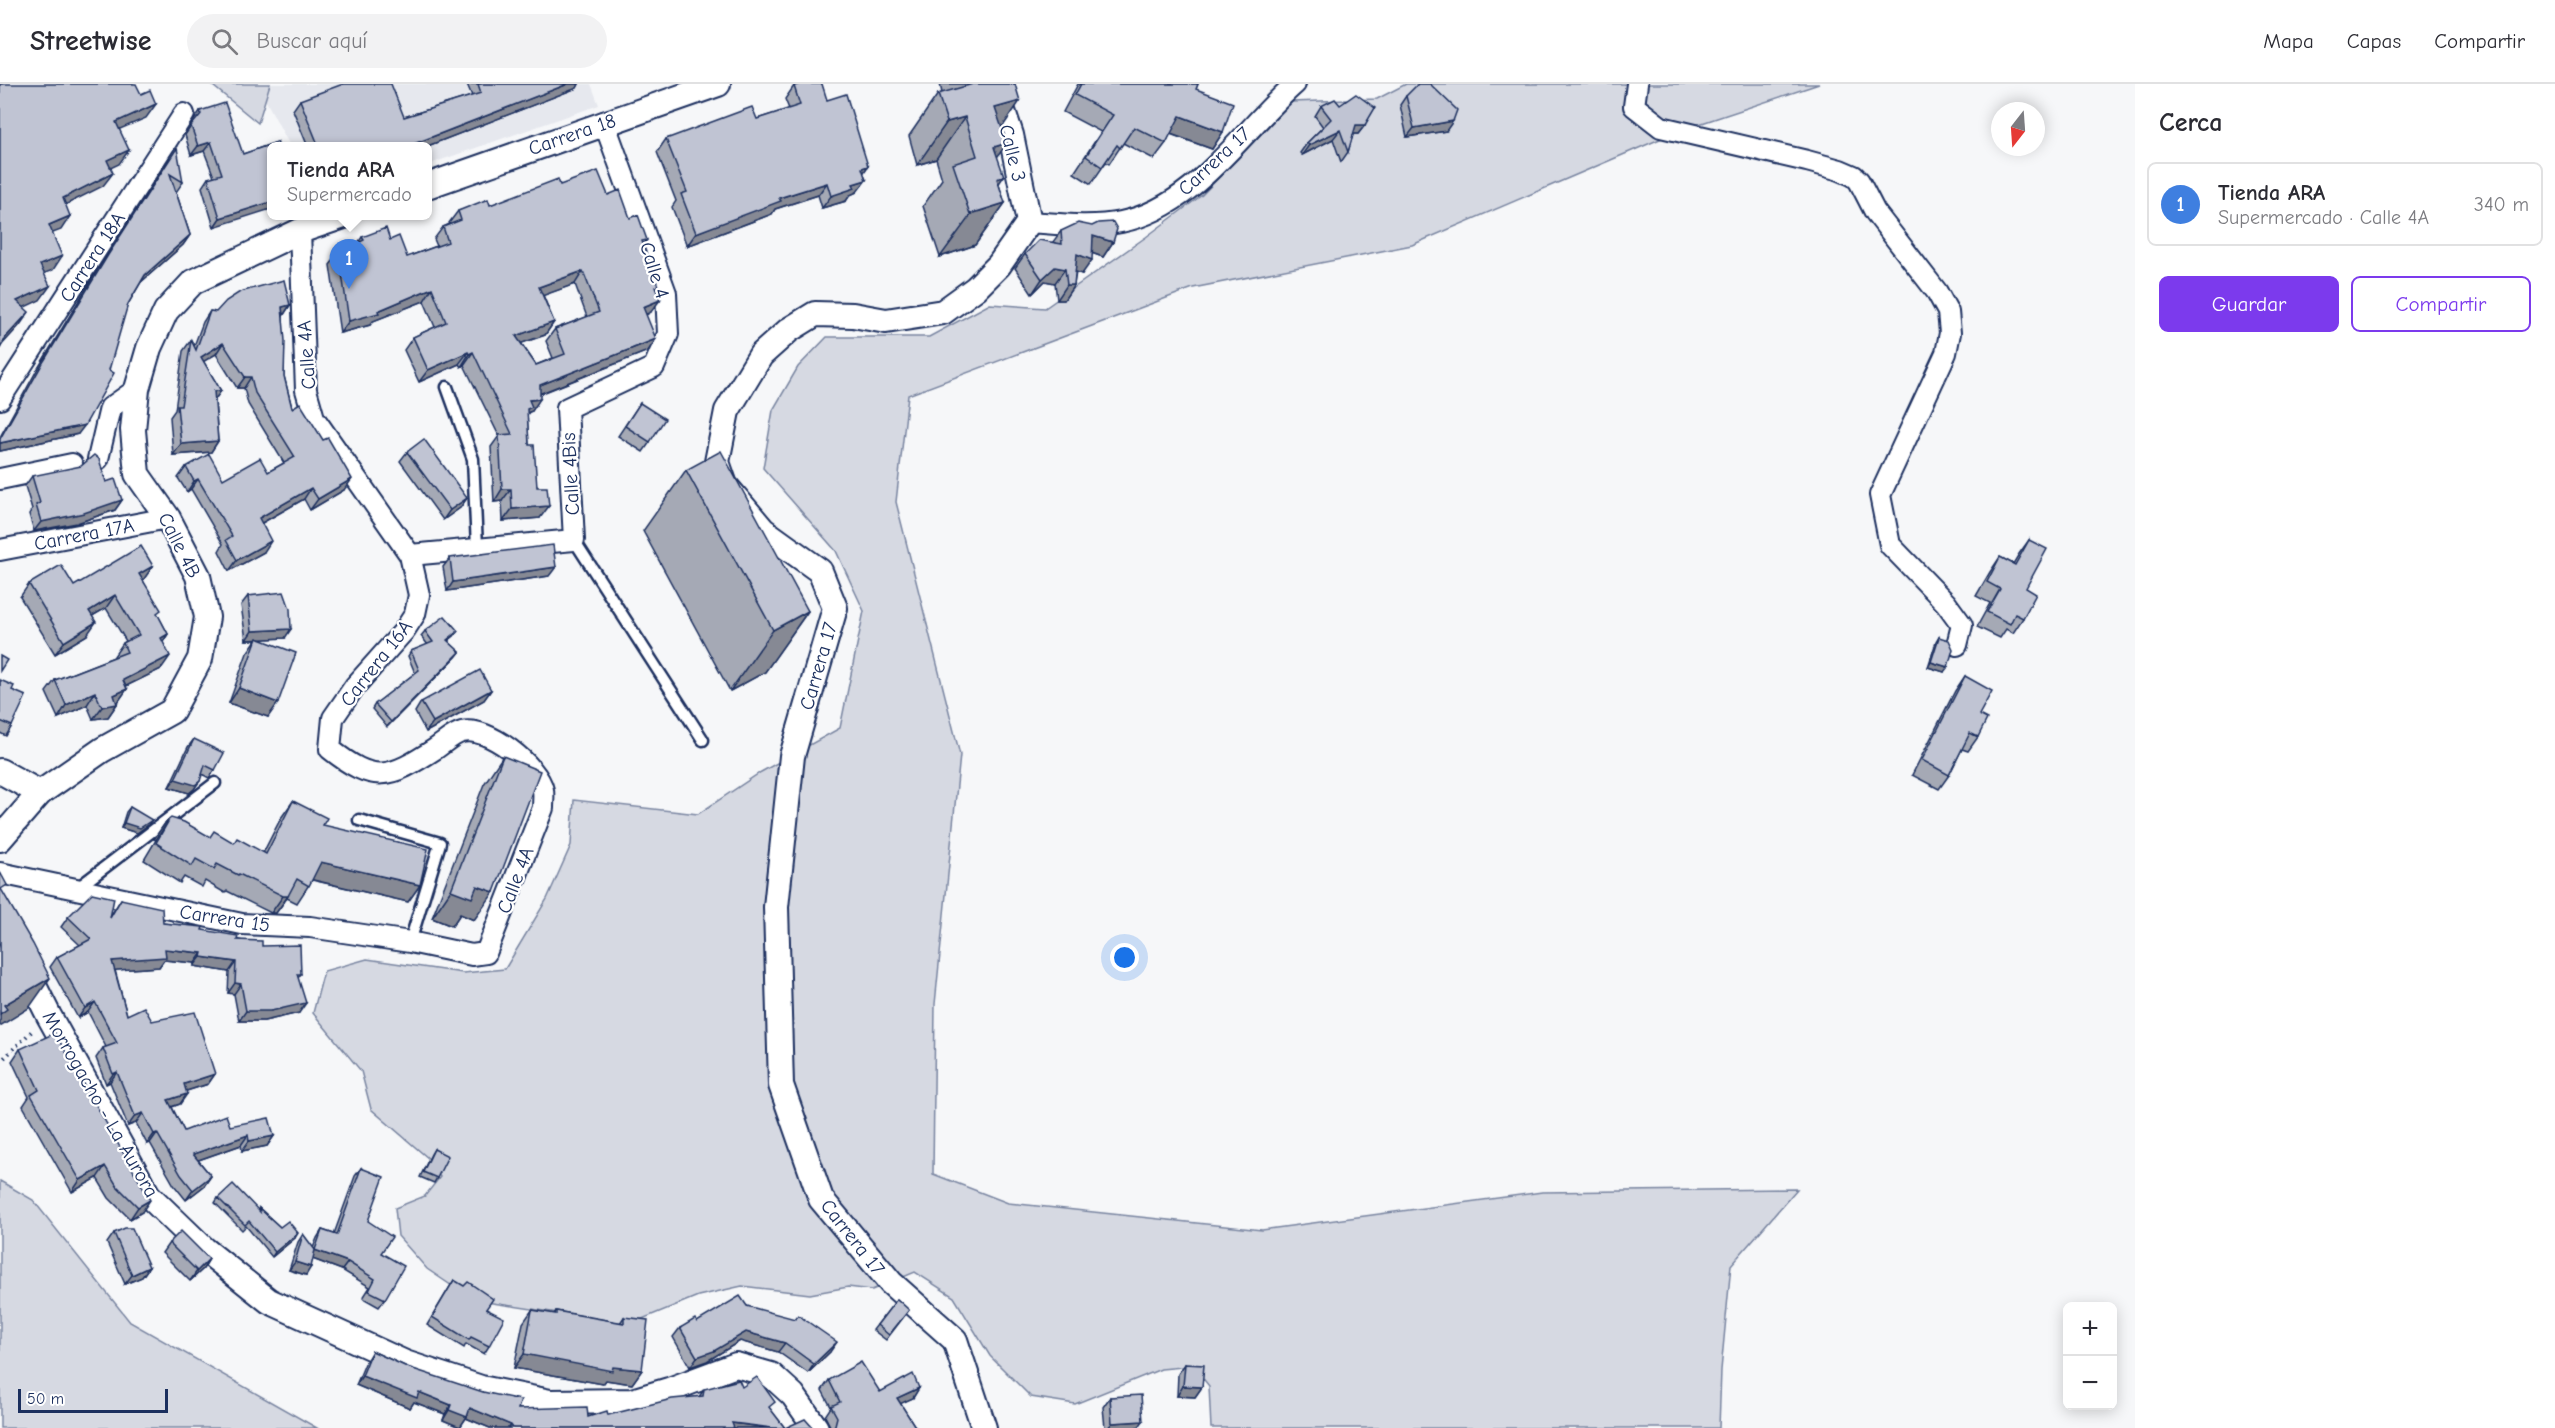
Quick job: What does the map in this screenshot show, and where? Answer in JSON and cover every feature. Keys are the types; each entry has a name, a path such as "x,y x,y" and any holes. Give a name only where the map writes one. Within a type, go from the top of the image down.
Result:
{"street":[{"name":"Carrera 18","path":"432,184 604,122 718,84"},
{"name":"Calle 3","path":"994,84 1011,135 1029,222"},
{"name":"Carrera 17","path":"984,1428 955,1340 891,1283 821,1198 781,1085 776,907 792,756 835,608 820,571 763,530 725,485 717,462 727,411 761,355 789,330 815,314 853,315 886,321 943,312 976,288 999,266 1029,222 1076,225 1120,222 1147,214 1189,189 1270,106 1295,84"},
{"path":"1636,84 1634,106 1661,127 1829,167 1854,176 1875,212 1937,292 1947,312 1950,333 1946,353 1880,495 1890,545 1946,603 1962,625 1957,645"},
{"name":"Carrera 18A","path":"0,399 184,114"},
{"name":"Calle 4","path":"567,408 654,367 668,334 666,293 604,122"},
{"path":"300,231 332,220"},
{"name":"Calle 4B","path":"0,839 40,793 102,750 172,711 200,660 207,617 198,576 168,518 137,474 133,430 137,389 149,348 166,311 193,282 300,231"},
{"name":"Calle 4A","path":"300,231 306,390 314,418 410,555"},
{"path":"98,459 110,408 137,389"},
{"name":"Calle 4Bis","path":"567,408 574,540"},
{"path":"0,479 72,464"},
{"name":"Carrera 17A","path":"0,550 168,518"},
{"path":"410,555 477,547 574,540"},
{"name":"Carrera 16A","path":"410,555 419,595 414,614 404,631 355,686 333,718 330,749 353,767 369,774 383,775 401,769 461,732 478,731 494,738 531,768 543,788 543,808"},
{"path":"0,771 40,793"},
{"name":"Calle 4A","path":"486,953 543,808"},
{"name":"Carrera 15","path":"0,873 242,924 310,927 410,942 472,955 486,953"},
{"name":"Morrogacho - La Aurora","path":"0,917 49,1016 148,1195 204,1249 269,1301 405,1363 481,1388 550,1402 632,1401 736,1365 771,1375 793,1395 816,1428"}],"lane":[{"path":"447,387 473,459 477,547"},
{"path":"574,540 704,740"},
{"path":"75,890 161,829 215,783"},
{"path":"359,820 440,843 410,942"}],"path":[{"path":"0,1062 49,1016"}],"shaded area":[{"path":"212,84 270,84 258,123 213,86"},
{"path":"270,84 591,84 599,105 432,163 432,142 288,142 265,99"},
{"path":"1406,84 1819,84 1681,130 1412,245 1193,288 908,395 896,502 960,755 935,1004 933,1174 1008,1203 1262,1230 1542,1192 1797,1189 1731,1265 1721,1370 1719,1428 1211,1428 1209,1386 1193,1366 1161,1369 1075,1404 1031,1397 990,1356 954,1297 915,1272 872,1290 848,1287 810,1294 742,1286 698,1296 630,1324 473,1300 427,1269 398,1236 395,1208 425,1196 440,1177 429,1159 371,1109 361,1071 313,1013 324,971 367,959 463,973 505,969 547,899 571,845 574,800 698,814 761,772 840,728 864,611 836,551 763,468 773,410 798,367 827,337 929,337 990,304 1045,308 1202,195 1292,102 1377,99"},
{"path":"0,1181 33,1200 130,1322 317,1428 0,1428"}],"building":[{"path":"0,84 136,84 141,94 150,90 156,104 116,122 129,150 107,160 113,173 63,198 70,216 49,225 62,256 40,265 50,286 17,301 29,312 6,337 0,349"},
{"path":"343,84 391,84 404,117 481,93 478,84 568,84 419,142 317,142 300,100"},
{"path":"822,84 827,100 846,94 868,166 862,168 866,180 853,184 855,188 831,196 827,183 779,198 781,201 696,233 681,194 687,192 666,139 752,107 757,119 800,105 794,86"},
{"path":"973,84 1015,84 1020,101 995,108 1007,143 994,147 1004,176 997,179 1005,203 970,214 953,164 977,156 965,117 947,122 938,94"},
{"path":"1081,84 1198,84 1196,89 1233,103 1223,132 1180,116 1166,143 1134,127 1120,148 1117,145 1102,167 1086,156 1113,115 1075,95"},
{"path":"1418,84 1430,84 1457,110 1453,121 1414,128 1406,96"},
{"path":"1356,94 1375,108 1365,125 1356,125 1348,152 1340,130 1309,145 1307,143 1331,119 1321,106 1335,99 1340,105"},
{"path":"225,103 243,154 267,146 267,203 220,218 208,178 222,174 211,142 198,146 191,126 201,114 200,111"},
{"path":"177,148 183,182 170,174 190,235 145,275 128,304 109,370 114,373 85,425 0,443 0,439 44,361 108,255"},
{"path":"598,171 608,195 620,190 630,218 638,215 647,240 642,241 658,286 655,287 660,300 643,307 656,339 540,385 540,399 529,400 532,407 527,409 529,445 534,445 537,487 547,487 549,506 512,509 511,489 502,489 499,435 512,434 473,352 469,354 468,352 428,370 413,337 446,322 432,288 378,311 379,313 349,321 339,253 364,240 362,237 386,228 390,240 399,236 407,257 448,242 443,227 461,220 458,211 488,199 490,205 558,179 560,185","holes":["583,271 599,312 555,329 565,354 536,365 516,336 554,322 539,287"]},
{"path":"1113,222 1117,229 1113,242 1093,236 1092,260 1077,254 1074,285 1067,285 1065,269 1055,267 1042,279 1025,254 1039,240 1062,244 1061,231 1078,223 1092,226 1098,223"},
{"path":"284,280 290,305 282,307 285,341 284,376 292,408 300,403 323,440 328,438 352,479 318,499 311,488 259,518 271,541 237,560 226,540 232,536 198,479 194,481 186,467 209,454 223,479 260,458 268,472 295,457 255,393 251,377 245,377 223,343 201,357 221,391 214,391 218,441 181,444 177,406 181,406 191,340 196,350 210,311 216,312 226,301 240,292"},
{"path":"640,403 665,419 650,442 625,426"},
{"path":"424,439 467,498 450,510 407,452"},
{"path":"721,451 808,611 773,630 686,470"},
{"path":"94,455 99,459 106,482 115,479 122,500 84,513 41,522 36,505 40,503 32,476 81,466"},
{"path":"2029,540 2047,549 2026,588 2036,594 2023,618 2015,614 2010,624 1987,612 2000,589 1987,582 2000,557 2015,565"},
{"path":"553,545 556,567 453,582 450,558"},
{"path":"141,546 153,566 139,574 161,610 157,613 168,634 161,638 170,656 123,680 127,689 114,695 117,704 102,707 95,692 66,705 55,680 127,652 123,643 139,635 115,595 89,611 96,622 64,642 29,584 61,565 74,586"},
{"path":"284,592 290,609 291,629 252,631 248,596"},
{"path":"445,616 458,631 447,640 460,652 391,722 375,704 419,670 411,651 433,642 425,631"},
{"path":"1939,637 1949,640 1953,649 1948,667 1931,662"},
{"path":"257,638 296,653 278,703 239,688"},
{"path":"0,656 7,660 0,671"},
{"path":"480,670 491,690 433,722 421,702"},
{"path":"1965,676 1992,691 1979,715 1987,719 1978,737 1970,733 1949,775 1922,760"},
{"path":"0,680 14,686 12,690 26,696 12,726 0,721"},
{"path":"194,739 224,753 215,770 205,765 200,781 195,785 175,779"},
{"path":"503,756 540,771 494,892 477,886 472,898 451,890"},
{"path":"293,801 327,818 323,825 428,849 420,885 321,862 309,886 297,879 288,896 283,896 217,864 214,869 196,859 192,866 156,843 168,822 166,822 171,818 184,822 210,837 214,831 234,843 237,838 266,854"},
{"path":"130,807 152,820 140,828 124,823"},
{"path":"0,872 7,885 1,889 50,978 4,1005 7,1009 0,1014"},
{"path":"92,893 114,898 110,918 121,899 162,908 163,923 203,927 202,930 238,936 237,940 262,941 262,946 300,945 301,974 297,974 306,1003 271,1011 246,1011 241,984 235,983 236,962 201,957 202,953 165,949 166,957 112,961 127,1015 144,1007 152,1021 195,1012 215,1074 184,1084 187,1094 168,1100 184,1131 226,1115 230,1126 269,1118 274,1136 249,1141 248,1135 193,1154 211,1176 193,1190 181,1175 157,1133 154,1134 143,1113 135,1116 117,1072 113,1074 103,1048 117,1043 95,1002 85,1008 57,957 91,939 68,917"},
{"path":"55,1033 150,1200 138,1207 117,1186 105,1166 80,1180 31,1095 39,1090 20,1049"},
{"path":"434,1149 448,1156 437,1178 423,1172"},
{"path":"361,1168 384,1177 368,1221 392,1237 381,1253 404,1266 385,1299 369,1291 375,1279 348,1262 315,1250 322,1230 337,1235"},
{"path":"233,1184 260,1212 259,1208 280,1227 288,1221 298,1233 275,1252 249,1221 245,1225 218,1198"},
{"path":"125,1228 132,1228 149,1267 132,1275 114,1233"},
{"path":"181,1231 209,1259 197,1271 169,1243"},
{"path":"303,1234 315,1250 311,1267 295,1262"},
{"path":"454,1280 464,1286 468,1282 493,1299 486,1309 504,1318 489,1346 471,1337 469,1340 432,1317"},
{"path":"740,1296 747,1306 795,1319 798,1315 837,1342 814,1364 785,1343 746,1332 714,1351 697,1357 680,1328 695,1319 697,1322"},
{"path":"897,1299 909,1310 889,1335 877,1325"},
{"path":"532,1310 556,1314 556,1311 624,1323 624,1317 648,1320 642,1370 613,1367 612,1371 524,1354"},
{"path":"372,1351 407,1367 483,1392 521,1400 518,1409 587,1407 588,1417 607,1411 608,1415 672,1399 703,1396 704,1389 739,1380 742,1387 757,1377 775,1402 769,1407 785,1428 732,1423 734,1428 513,1428 511,1425 470,1408 467,1417 449,1410 451,1405 419,1392 417,1398 362,1376"},
{"path":"861,1362 880,1392 913,1374 919,1388 897,1398 916,1428 833,1428 837,1417 831,1406 840,1402 829,1380"},
{"path":"1185,1364 1204,1365 1202,1387 1183,1386"},
{"path":"1141,1395 1143,1421 1112,1423 1110,1397"},
{"path":"805,1419 813,1428 785,1428"}],"place":[{"name":"Tienda ARA","path":"349,289"}]}
